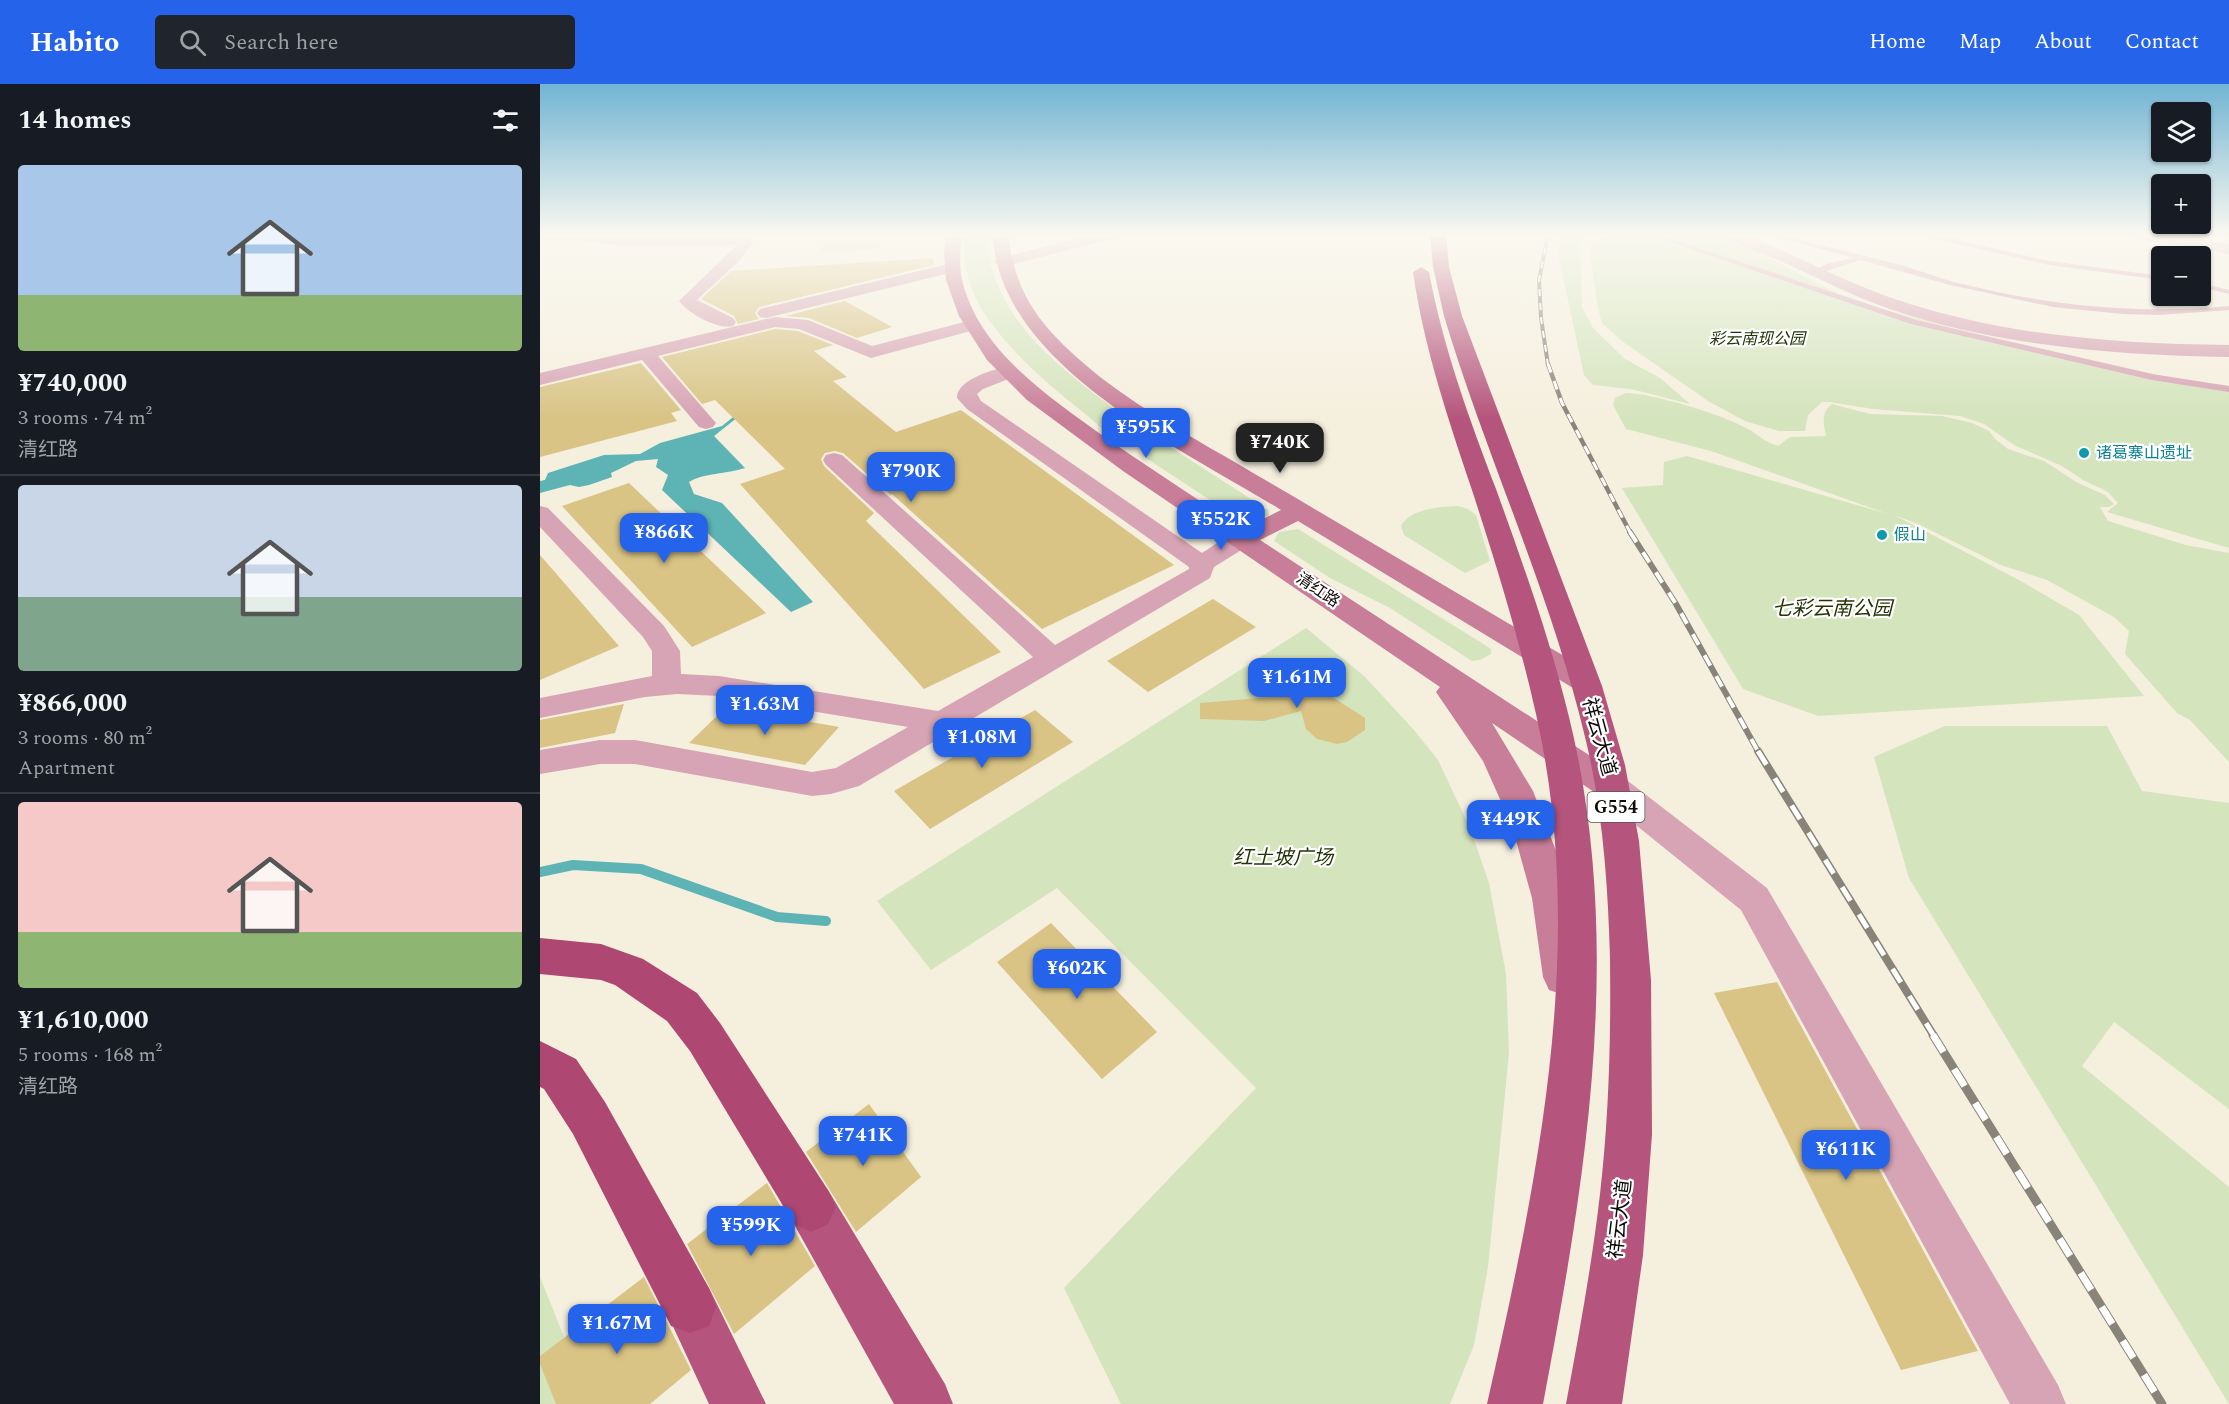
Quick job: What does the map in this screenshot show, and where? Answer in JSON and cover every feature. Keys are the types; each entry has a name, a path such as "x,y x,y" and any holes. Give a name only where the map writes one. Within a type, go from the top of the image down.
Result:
{"highway":[{"name":"祥云大道","path":"1425,296 1430,323 1455,408 1505,552 1536,652 1560,752 1570,810 1575,880 1577,966 1574,1052 1563,1149 1544,1268 1515,1404"},
{"name":"祥云大道","path":"1447,296 1483,406 1540,550 1596,719 1612,787 1626,885 1632,974 1632,1064 1627,1167 1612,1292 1594,1404"},
{"path":"540,956 602,962 629,972 682,1007 705,1037 811,1207 925,1404"},
{"path":"540,1062 560,1074 589,1118 690,1307 738,1404"}],"main road":[{"name":"清红路","path":"958,296 972,325 1009,372 1034,396 1129,444 1242,539 1612,787"},
{"path":"1016,296 1032,322 1054,346 1095,382 1165,428 1584,681"},
{"path":"1129,444 1165,428"},
{"path":"1242,539 1300,510"},
{"path":"1417,656 1449,688 1475,720 1497,753 1520,798 1537,845 1551,896 1574,1052"}],"street":[{"path":"693,296 687,301 700,310 727,322"},
{"path":"540,366 837,296"},
{"path":"1870,296 1898,306 1983,326 2115,345 2229,351"},
{"path":"540,379 775,322 802,324 871,352 972,325"},
{"path":"646,353 705,423"},
{"path":"1009,372 976,385 967,392 967,398 1202,564"},
{"path":"834,460 1052,658"},
{"path":"540,513 654,632 666,651 667,685"},
{"path":"540,762 600,752 636,752 813,784 847,777 1200,573 1202,564 1242,539"},
{"path":"540,708 667,685 719,686 940,722"},
{"path":"1612,787 1754,899 2039,1404"}],"lane":[{"path":"1834,296 1907,320 2152,377 2229,389"},
{"path":"2012,296 2043,302 2153,312 2203,312 2229,308"}],"green space":[{"path":"975,296 1002,296 1018,321 1062,368 1139,429 1130,435 1123,436 1106,432 1019,356 979,305"},
{"path":"1567,296 1582,296 1582,307 1593,328 1625,359 1660,378 1690,404 1631,389 1593,385 1584,375"},
{"name":"彩云南现公园","path":"1596,296 1844,296 1879,308 1970,333 2167,377 2229,388 2229,548 2107,512 2118,503 2108,492 2083,480 2062,466 2014,445 1984,424 1960,416 1873,409 1822,402 1808,415 1805,431 1779,431 1745,421 1708,401 1622,341 1602,323"},
{"name":"七彩云南公园","path":"1626,393 1652,397 1705,411 1750,430 1778,446 1790,437 1826,436 1824,415 1832,404 1870,414 1942,416 1972,423 1989,431 2008,449 2044,461 2078,483 2105,495 2114,504 2109,507 2100,507 2108,521 2186,545 2229,553 2229,762 2190,720 2177,713 2125,654 2129,631 2114,617 2047,580 2001,565 1918,524 1894,515 2019,580 2079,615 2144,696 1818,716 1743,689 1622,488 1663,485 1664,462 1687,456 1888,514 1711,451 1626,429 1613,405 1615,398"},
{"path":"1154,444 1167,445 1268,510 1269,515 1257,521 1242,521 1143,456 1141,452"},
{"path":"1458,506 1476,515 1490,561 1465,573 1404,535 1401,526 1411,515 1418,512"},
{"path":"1298,529 1485,645 1491,649 1491,654 1480,660 1472,661 1390,608 1330,578 1274,541 1279,532"},
{"name":"红土坡广场","path":"1306,628 1365,677 1438,760 1470,828 1489,883 1506,974 1509,1053 1488,1267 1474,1345 1450,1404 1121,1404 1064,1288 1256,1088 1057,888 931,970 877,901"},
{"path":"1945,726 2107,726 2142,791 2229,803 2229,1109 2114,1022 2082,1066 2229,1187 2229,1404 1909,878 1874,757"},
{"path":"540,1277 591,1404 540,1404"}],"water":[{"path":"748,405 738,417 714,436 745,468 701,477 689,482 694,494 722,503 813,602 791,612 662,490 668,475 656,467 658,459 636,461 611,473 612,477 589,485 579,487 570,485 540,493 540,481 545,480 548,473 604,455 640,454 660,443 722,426"}],"building":[{"path":"705,296 806,296 759,307 755,313 759,319 738,324 734,316 701,299"},
{"path":"845,301 892,327 857,338 809,318 785,316"},
{"path":"775,329 798,331 833,345 814,351 847,377 833,381 896,432 961,410 1174,565 1042,629 843,453 835,451 825,453 821,459 824,466 874,513 866,521 1001,652 924,689 740,484 785,469 715,400 702,404 662,357"},
{"path":"641,363 681,410 671,413 677,421 540,457 540,387"},
{"path":"629,483 766,613 692,647 562,506"},
{"path":"540,555 619,646 540,680"},
{"path":"1213,599 1256,627 1148,692 1107,661"},
{"path":"1320,669 1343,687 1331,696 1365,718 1365,730 1347,742 1337,744 1317,739 1306,729 1301,711 1264,721 1200,719 1200,703 1281,694"},
{"path":"624,704 615,733 540,748 540,720"},
{"path":"726,707 839,727 805,765 689,743"},
{"path":"1035,710 1073,742 930,829 894,791"},
{"path":"1051,923 1157,1032 1102,1079 997,962"},
{"path":"1777,982 1978,1351 1901,1370 1714,993"},
{"path":"869,1104 921,1177 856,1232 806,1152"},
{"path":"767,1183 815,1266 734,1334 687,1244"},
{"path":"644,1277 691,1370 650,1404 556,1404 540,1364 540,1356"}],"waterway":[{"path":"540,872 573,865 641,869 777,917 826,921"}],"railway":[{"path":"1540,296 1548,365"},
{"path":"1548,364 1562,403 1631,534"},
{"path":"1630,532 1676,604 1759,753"},
{"path":"1758,751 1934,1036"},
{"path":"1933,1035 2162,1404"}],"place":[{"name":"诸葛寨山遗址","path":"2084,453"},
{"name":"假山","path":"1882,535"}]}
